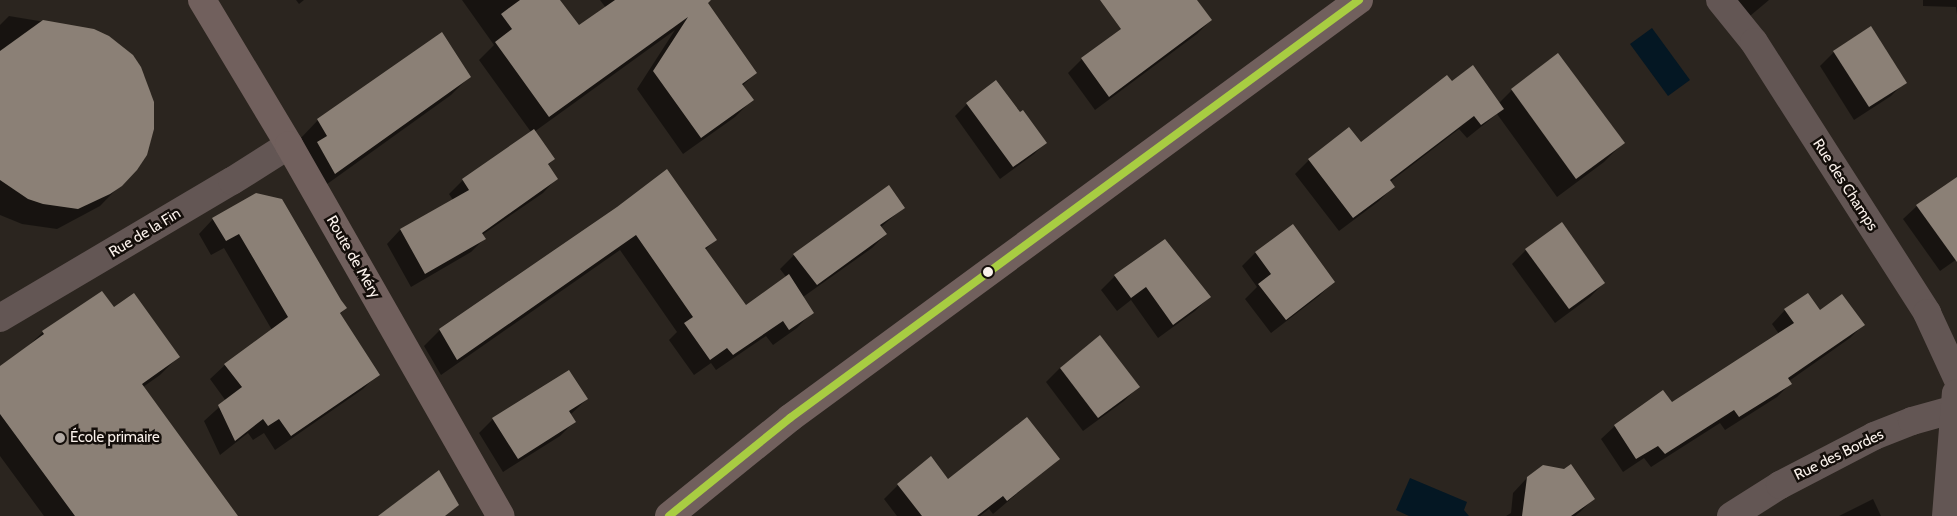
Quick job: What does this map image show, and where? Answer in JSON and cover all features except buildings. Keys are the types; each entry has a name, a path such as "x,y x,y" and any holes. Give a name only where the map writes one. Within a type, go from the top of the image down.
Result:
{"street":[{"name":"Route de Méry","path":"202,0 289,145 501,516"},
{"path":"668,516 790,418 1359,0"},
{"name":"Rue des Champs","path":"1720,0 1754,42 1927,313 1957,379 1946,516"},
{"name":"Rue de la Fin","path":"0,318 232,181 289,145"},
{"name":"Rue des Bordes","path":"1730,516 1780,485 1874,436 1912,421 1955,409"}],"water":[{"path":"1652,28 1690,80 1668,96 1630,44"},
{"path":"1410,478 1467,502 1464,510 1469,516 1409,516 1396,510"}],"transit line":[{"path":"669,516 790,418 1359,0"}],"place":[{"name":"École primaire","path":"60,438"}]}
